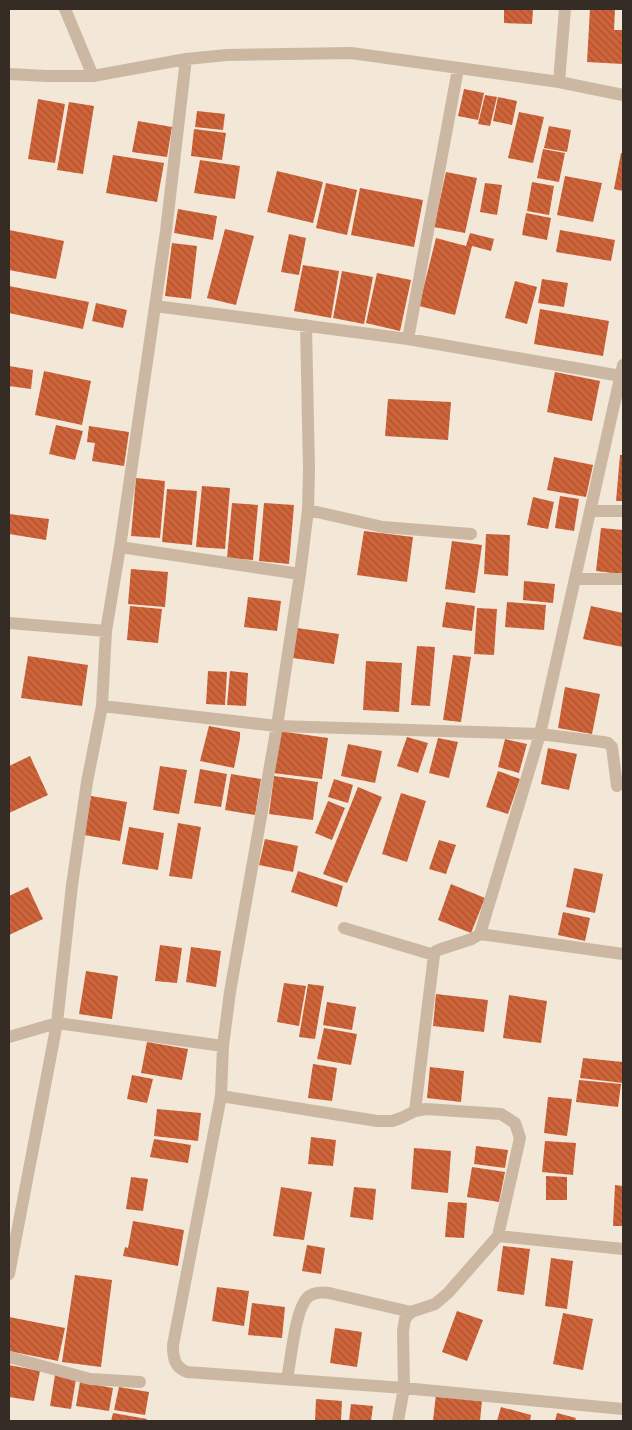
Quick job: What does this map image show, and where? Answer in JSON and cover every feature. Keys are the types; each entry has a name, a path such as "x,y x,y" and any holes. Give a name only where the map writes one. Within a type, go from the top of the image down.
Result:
{"street":[{"path":"65,9 93,76"},
{"path":"559,82 565,9"},
{"path":"9,74 93,76 186,59 237,54 350,53 559,82 623,94"},
{"path":"9,1274 56,1023 72,885 87,782 102,706 106,631 166,231 186,59"},
{"path":"408,339 458,69"},
{"path":"155,306 306,325 622,370 620,390 540,734 480,934"},
{"path":"306,325 309,470 308,510 300,574 277,726 230,992 223,1046 221,1096 173,1345 173,1356 176,1363 186,1372 404,1388 623,1409"},
{"path":"308,510 383,527 471,534"},
{"path":"591,511 623,510"},
{"path":"120,547 300,574"},
{"path":"576,579 623,580"},
{"path":"9,623 106,631"},
{"path":"102,706 277,726 540,734 608,743 612,747 616,786"},
{"path":"344,928 434,955"},
{"path":"415,1111 434,955 436,952 472,939 480,934 623,954"},
{"path":"9,1037 56,1023 223,1046"},
{"path":"221,1096 377,1121 392,1121 415,1111 438,1109 501,1114 515,1123 520,1138 498,1236 448,1293 436,1304 411,1312 329,1293 317,1292 307,1298 299,1310 288,1379"},
{"path":"498,1236 623,1249"},
{"path":"398,1421 404,1388 403,1331 405,1319 411,1312"},
{"path":"9,1357 90,1379 140,1382"}],"building":[{"path":"504,9 533,9 532,24 504,23"},
{"path":"590,9 615,9 614,30 623,30 623,64 587,62"},
{"path":"464,89 484,93 478,120 458,116"},
{"path":"485,95 497,97 490,126 478,124"},
{"path":"498,97 517,101 512,125 493,121"},
{"path":"38,99 65,104 55,163 28,159"},
{"path":"69,102 94,106 83,174 57,170"},
{"path":"197,111 225,114 223,130 195,127"},
{"path":"519,112 544,117 533,163 508,158"},
{"path":"138,121 172,127 167,157 132,152"},
{"path":"549,126 571,130 567,152 544,148"},
{"path":"194,129 226,133 222,160 191,156"},
{"path":"543,149 565,153 559,182 537,178"},
{"path":"621,153 623,153 623,191 614,189"},
{"path":"113,155 164,163 157,202 106,193"},
{"path":"200,160 240,166 235,199 194,193"},
{"path":"277,171 323,182 313,223 267,212"},
{"path":"446,172 477,178 465,233 434,227"},
{"path":"565,176 602,183 593,222 557,215"},
{"path":"532,182 554,186 549,215 527,211"},
{"path":"326,183 357,190 347,235 316,228"},
{"path":"485,183 502,185 497,215 480,212"},
{"path":"360,188 423,200 414,247 351,235"},
{"path":"178,209 217,216 213,240 174,233"},
{"path":"526,213 551,218 547,240 522,235"},
{"path":"225,229 254,236 236,305 207,298"},
{"path":"9,230 64,241 56,279 9,270"},
{"path":"560,230 615,240 611,261 556,252"},
{"path":"470,233 494,239 491,251 472,246 455,315 419,306 436,238 466,246"},
{"path":"289,234 306,238 299,275 281,272"},
{"path":"172,243 197,246 191,299 165,296"},
{"path":"303,265 339,271 331,318 294,311"},
{"path":"342,271 373,277 364,324 333,318"},
{"path":"377,273 411,280 400,331 366,323"},
{"path":"542,279 568,283 564,307 538,303"},
{"path":"515,281 537,287 527,324 505,318"},
{"path":"9,286 89,302 83,329 9,313"},
{"path":"96,303 127,310 123,328 92,321"},
{"path":"540,309 609,321 603,356 534,344"},
{"path":"9,366 33,370 31,389 9,386"},
{"path":"44,371 91,381 82,425 35,415"},
{"path":"555,372 600,381 592,421 547,412"},
{"path":"388,399 451,402 448,440 385,436"},
{"path":"56,425 83,431 75,460 49,454"},
{"path":"89,426 129,432 124,466 92,461 95,443 87,442"},
{"path":"620,455 623,455 623,501 616,501"},
{"path":"554,457 593,465 586,497 547,490"},
{"path":"136,478 165,481 160,538 131,536"},
{"path":"202,486 230,488 225,549 196,547"},
{"path":"167,489 197,491 192,545 162,542"},
{"path":"560,496 579,499 574,531 555,528"},
{"path":"533,497 554,502 548,529 527,525"},
{"path":"232,503 258,505 253,560 227,558"},
{"path":"264,503 294,505 289,564 259,561"},
{"path":"9,514 49,519 46,540 9,534"},
{"path":"601,528 623,530 622,574 596,571"},
{"path":"364,531 413,537 407,582 357,575"},
{"path":"486,534 510,535 508,576 484,574"},
{"path":"452,541 482,545 475,593 445,589"},
{"path":"131,569 168,572 165,607 128,604"},
{"path":"524,581 555,584 553,603 523,600"},
{"path":"248,597 281,601 277,631 244,627"},
{"path":"446,602 475,606 472,631 442,627"},
{"path":"507,602 546,605 544,630 505,627"},
{"path":"130,606 162,609 158,643 127,640"},
{"path":"591,606 623,613 623,647 583,639"},
{"path":"477,608 497,609 494,655 474,654"},
{"path":"297,628 339,634 334,664 293,658"},
{"path":"417,646 435,647 430,706 411,705"},
{"path":"453,655 471,657 461,722 443,720"},
{"path":"28,656 88,665 82,706 21,698"},
{"path":"366,661 402,663 399,712 363,710"},
{"path":"208,671 227,672 225,705 206,704"},
{"path":"230,671 248,673 246,706 227,705"},
{"path":"565,687 600,694 592,734 558,728"},
{"path":"209,726 240,732 234,768 200,761"},
{"path":"279,731 328,738 322,779 273,773"},
{"path":"407,737 428,743 418,773 397,766"},
{"path":"438,738 458,742 449,778 429,773"},
{"path":"505,739 527,744 519,773 498,767"},
{"path":"348,744 382,751 375,783 341,776"},
{"path":"548,748 577,754 569,790 541,784"},
{"path":"30,756 48,795 9,813 9,766"},
{"path":"160,766 187,770 179,814 153,810"},
{"path":"200,769 227,774 221,807 194,803"},
{"path":"498,771 520,779 508,814 486,807"},
{"path":"231,774 261,779 255,815 225,810"},
{"path":"274,776 318,782 313,820 269,814"},
{"path":"334,779 353,785 348,803 328,797"},
{"path":"358,787 382,797 347,883 323,874"},
{"path":"401,793 426,801 407,862 382,854"},
{"path":"91,796 127,802 120,841 84,835"},
{"path":"328,801 345,808 332,840 315,833"},
{"path":"178,823 201,827 192,879 169,876"},
{"path":"129,827 164,833 158,870 122,864"},
{"path":"265,839 298,846 293,872 259,865"},
{"path":"439,840 456,845 446,874 429,869"},
{"path":"574,868 603,874 595,913 566,907"},
{"path":"298,871 343,886 337,907 291,892"},
{"path":"451,884 485,898 471,933 438,920"},
{"path":"28,887 43,919 9,935 9,896"},
{"path":"563,912 590,918 585,941 558,935"},
{"path":"160,945 182,948 177,983 155,981"},
{"path":"191,947 221,951 216,987 186,982"},
{"path":"86,971 118,976 112,1019 79,1014"},
{"path":"284,983 306,986 299,1026 277,1022"},
{"path":"308,984 324,986 315,1039 299,1037"},
{"path":"436,994 488,1000 484,1032 433,1026"},
{"path":"509,995 547,1001 541,1043 503,1038"},
{"path":"327,1002 356,1007 352,1030 323,1025"},
{"path":"324,1028 357,1034 351,1065 317,1059"},
{"path":"147,1042 188,1049 182,1080 141,1073"},
{"path":"583,1058 623,1062 623,1083 580,1078"},
{"path":"313,1064 337,1068 332,1101 308,1098"},
{"path":"430,1067 464,1071 461,1102 427,1098"},
{"path":"132,1075 153,1079 147,1103 127,1099"},
{"path":"579,1080 621,1084 618,1107 576,1102"},
{"path":"548,1097 572,1099 567,1136 544,1133"},
{"path":"157,1109 201,1113 198,1141 154,1136"},
{"path":"311,1137 336,1140 333,1166 308,1164"},
{"path":"154,1139 191,1145 188,1163 150,1157"},
{"path":"545,1141 576,1143 573,1175 542,1172"},
{"path":"476,1146 508,1150 505,1168 474,1164"},
{"path":"414,1148 451,1151 448,1193 411,1189"},
{"path":"472,1167 505,1172 499,1202 467,1197"},
{"path":"546,1176 567,1177 567,1200 546,1200"},
{"path":"131,1177 148,1179 143,1211 126,1209"},
{"path":"615,1185 623,1186 623,1226 613,1226"},
{"path":"281,1187 312,1192 304,1240 273,1236"},
{"path":"354,1187 376,1189 373,1220 350,1217"},
{"path":"448,1202 467,1203 464,1238 445,1237"},
{"path":"133,1221 184,1230 178,1266 123,1256 125,1247 128,1248"},
{"path":"307,1245 325,1248 321,1274 302,1271"},
{"path":"503,1246 530,1249 524,1295 497,1291"},
{"path":"551,1258 573,1261 567,1309 545,1306"},
{"path":"75,1275 112,1280 101,1367 62,1362"},
{"path":"217,1287 249,1291 244,1326 212,1321"},
{"path":"252,1303 285,1307 282,1338 248,1335"},
{"path":"457,1311 483,1320 467,1361 442,1352"},
{"path":"563,1313 593,1319 583,1370 553,1364"},
{"path":"9,1317 65,1328 58,1361 9,1351"},
{"path":"335,1328 362,1332 357,1367 330,1363"},
{"path":"9,1365 40,1371 34,1401 9,1397"},
{"path":"55,1375 76,1379 71,1409 50,1406"},
{"path":"80,1382 113,1388 109,1411 76,1406"},
{"path":"119,1387 149,1392 145,1415 114,1410"},
{"path":"436,1394 482,1400 480,1421 433,1421"},
{"path":"316,1399 342,1401 341,1421 315,1421"},
{"path":"351,1404 373,1406 371,1421 349,1421"},
{"path":"501,1407 531,1415 530,1421 497,1421"},
{"path":"113,1413 147,1419 146,1421 111,1421"},
{"path":"557,1413 576,1418 575,1421 555,1421"}]}
